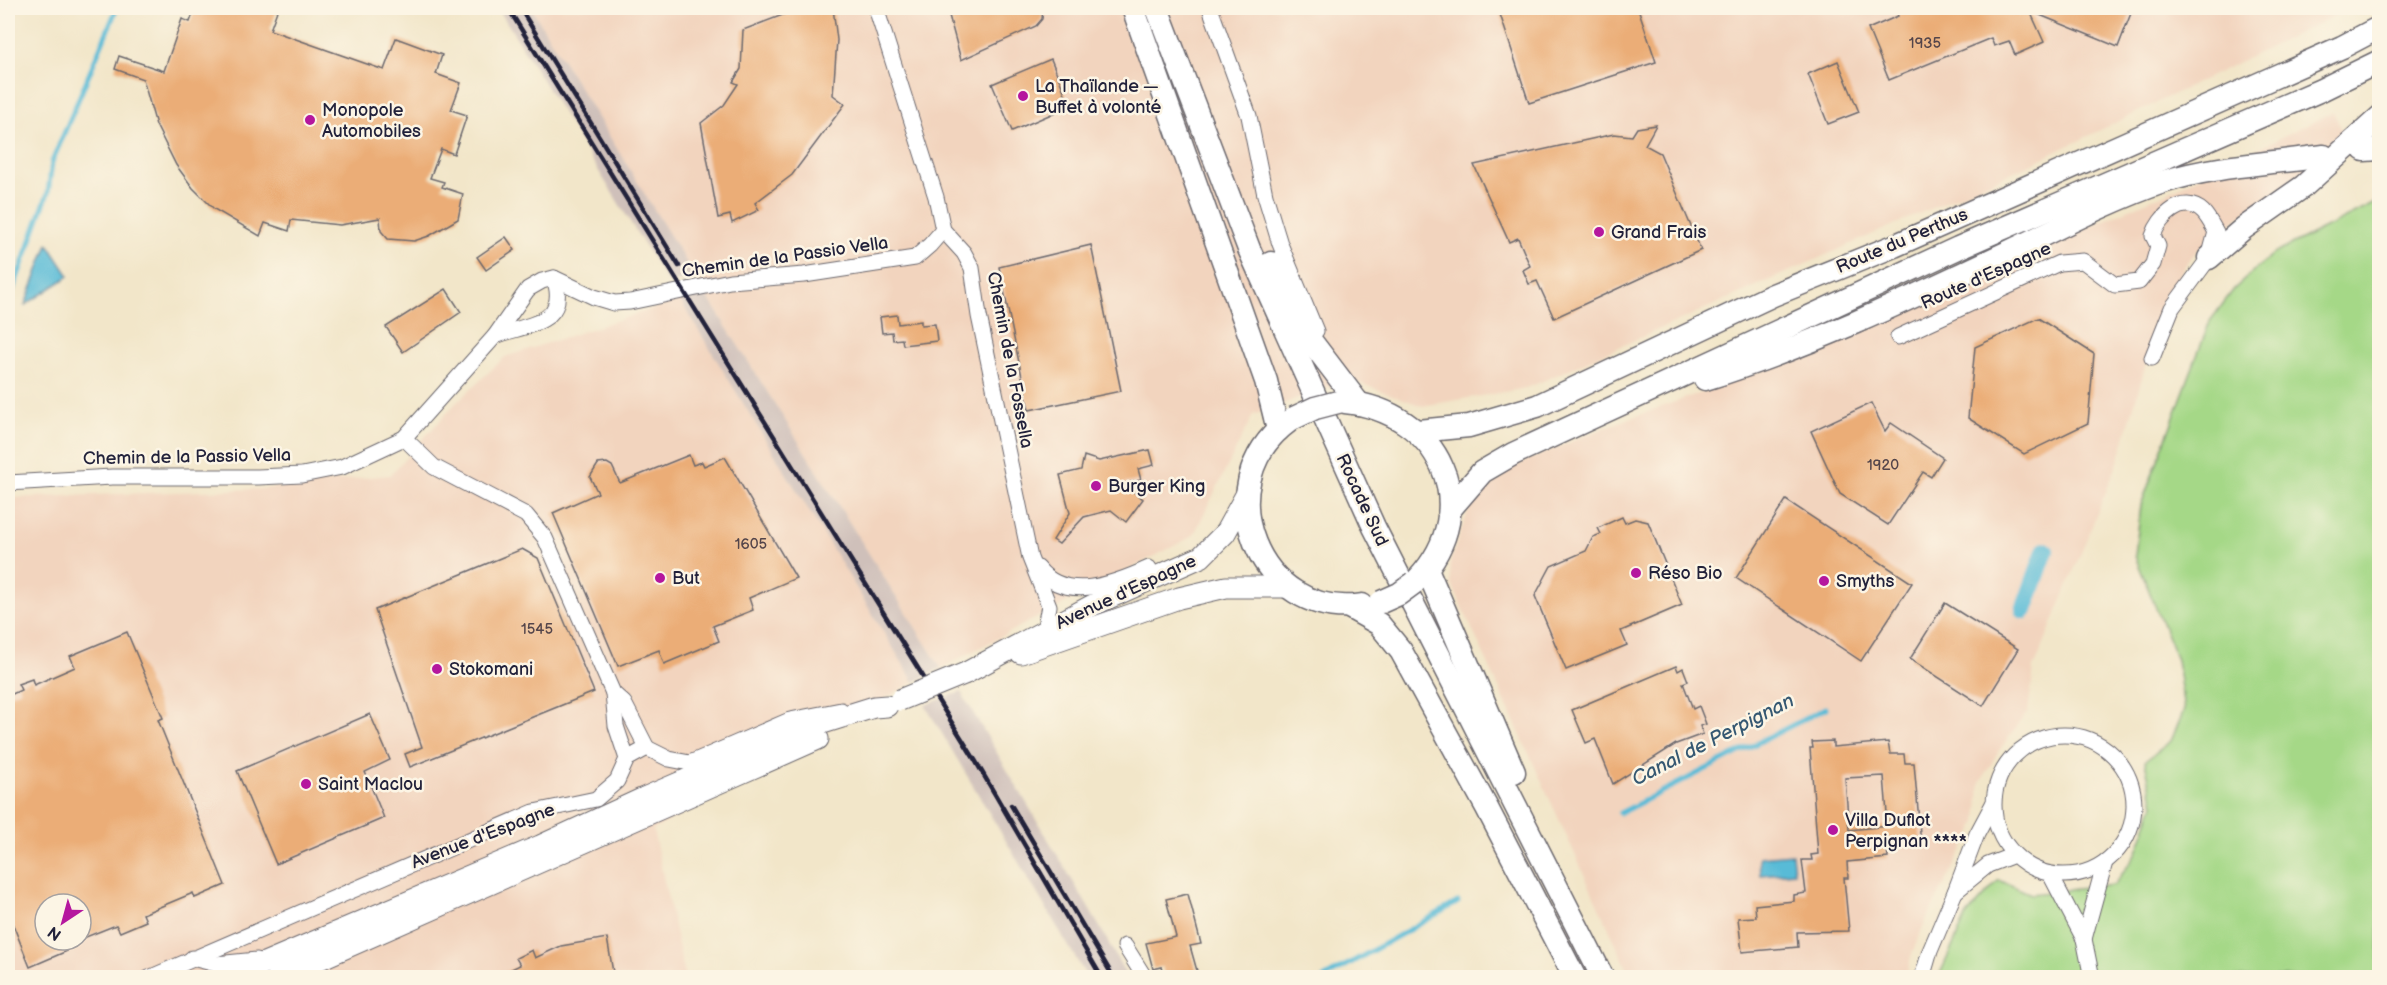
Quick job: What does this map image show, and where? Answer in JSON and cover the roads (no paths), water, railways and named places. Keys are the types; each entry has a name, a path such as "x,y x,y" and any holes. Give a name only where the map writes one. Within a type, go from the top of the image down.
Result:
{"main road":[{"path":"1133,8 1266,381 1286,424"},
{"name":"Rocade Sud","path":"1143,8 1240,254 1365,532 1587,978"},
{"name":"Rocade Sud","path":"1156,8 1249,249 1369,516 1603,978"},
{"path":"1168,8 1273,268 1348,403"},
{"path":"2342,46 2379,22"},
{"name":"Route du Perthus","path":"1418,431 1469,426 1538,406 1773,295 1894,246 2342,46 2379,27"},
{"name":"Route du Perthus","path":"1451,508 1482,472 1513,454 1958,248 2321,90 2379,61"},
{"path":"2210,258 2244,228 2312,179 2379,117"},
{"path":"1615,407 1757,362 1916,295 2120,199 2165,181 2232,168 2324,156"},
{"path":"1348,403 1396,415 1418,431 1442,466 1451,508 1439,550 1421,576 1400,594 1381,602 1349,607 1320,603 1279,580 1256,548 1248,523 1246,495 1254,466 1286,424 1315,408 1348,403"},
{"name":"Avenue d'Espagne","path":"277,978 571,850 887,704 974,668 1093,605 1181,568 1201,557 1225,533 1246,495"},
{"path":"1421,576 1614,978"},
{"name":"Avenue d'Espagne","path":"974,668 1047,646 1188,596 1226,587 1288,587"},
{"path":"1349,607 1379,624 1401,651 1487,808 1575,978"},
{"name":"Avenue d'Espagne","path":"229,978 540,846 644,798 807,728 887,704"}],"street":[{"path":"876,8 936,197 942,230"},
{"path":"1210,8 1249,116 1264,195 1280,244 1316,327 1320,354"},
{"name":"Route d'Espagne","path":"1898,337 2059,263 2083,261 2115,285 2139,282 2152,264 2158,246 2153,236 2157,223 2174,208 2188,205 2202,211 2216,231 2210,258"},
{"name":"Chemin de la Passio Vella","path":"8,483 112,477 302,475 342,467 404,438 495,336 528,289 542,281 555,278 594,297 614,303 630,302 730,281 804,275 915,258 942,230"},
{"name":"Chemin de la Fossella","path":"942,230 964,254 972,268 979,316 1030,558 1049,606 1044,631"},
{"path":"2152,358 2172,308 2210,258"},
{"path":"495,336 548,319 558,300 559,291 555,278"},
{"path":"404,438 434,467 526,515 545,538 613,693 616,726 627,759 647,748 624,703 613,693"},
{"name":"Chemin de la Fossella","path":"1030,558 1048,581 1074,590 1133,576 1151,568 1181,568"},
{"name":"Avenue d'Espagne","path":"647,748 669,759 690,763 790,720 819,712 887,704"},
{"path":"1922,978 1930,951 1977,834 1993,804 2001,771 2012,757 2030,742 2053,735 2077,735 2102,745 2119,760 2130,780 2135,803 2132,825 2122,846 2105,862 2088,872 2069,876 2050,874 2031,867 2014,855 2003,840 1995,823 1993,804"},
{"name":"Avenue d'Espagne","path":"149,978 534,812 596,800 617,781 627,759"},
{"path":"1955,892 1988,865 2014,855"},
{"path":"2084,939 2105,862"},
{"path":"2050,874 2084,939 2092,978"},
{"path":"192,958 216,964 236,963 262,959 311,942"},
{"path":"1125,946 1145,978"}],"water":[{"path":"48,244 69,276 25,305"},
{"path":"1792,854 1794,872 1760,875 1759,857"}],"waterway":[{"path":"8,303 48,193 52,162 117,8"},
{"name":"Canal de Perpignan","path":"2024,610 2045,551"},
{"name":"Canal de Perpignan","path":"1620,813 1826,708"},
{"path":"1324,978 1458,902"}],"railway":[{"path":"508,8 975,760 1102,978"},
{"path":"520,8 679,266"},
{"path":"1011,805 1114,978"}],"place":[{"name":"La Thaïlande — Buffet à volonté","path":"1023,96"},
{"name":"Monopole Automobiles","path":"310,120"},
{"name":"Grand Frais","path":"1599,232"},
{"name":"Burger King","path":"1096,486"},
{"name":"Réso Bio","path":"1636,573"},
{"name":"But","path":"660,578"},
{"name":"Smyths","path":"1824,581"},
{"name":"Stokomani","path":"437,669"},
{"name":"Saint Maclou","path":"306,784"},
{"name":"Villa Duflot Perpignan ****","path":"1833,830"}]}
